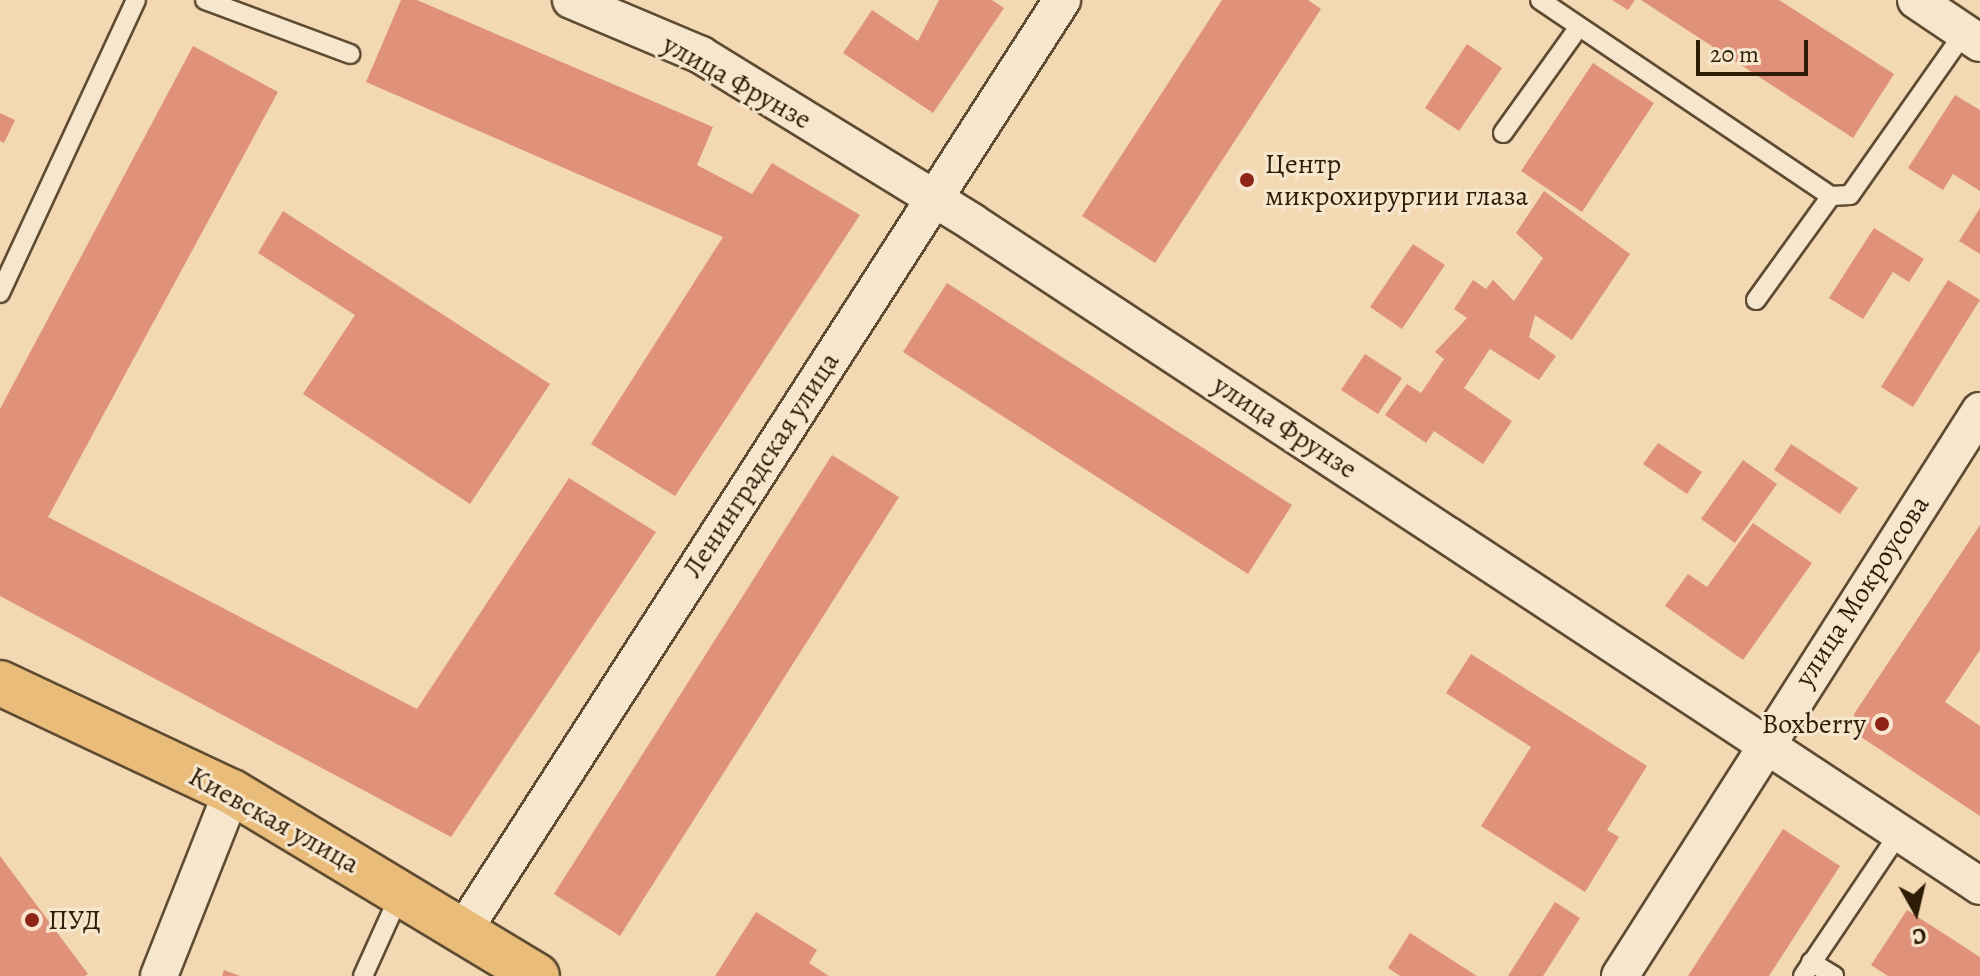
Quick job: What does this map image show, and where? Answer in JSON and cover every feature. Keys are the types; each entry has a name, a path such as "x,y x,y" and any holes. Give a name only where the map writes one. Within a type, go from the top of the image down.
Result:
{"main road":[{"name":"Киевская улица","path":"0,683 232,792 537,976"}],"street":[{"name":"улица Фрунзе","path":"571,0 701,55 933,198 1980,886"},
{"name":"Ленинградская улица","path":"463,931 1062,0"},
{"name":"улица Мокроусова","path":"1620,976 1764,745 1977,422"},
{"path":"159,976 232,792"}],"lane":[{"path":"0,293 136,0"},
{"path":"205,0 350,54"},
{"path":"1540,0 1831,196 1850,195 1951,19"},
{"path":"1503,133 1579,27"},
{"path":"1756,300 1831,196"},
{"path":"1834,976 1807,969 1899,833"},
{"path":"363,976 401,892"}],"building":[{"path":"401,0 417,0 713,127 697,165 752,194 772,163 860,215 675,496 591,444 723,237 366,82"},
{"path":"939,0 992,0 1004,8 933,113 843,53 872,10 918,41"},
{"path":"1222,0 1308,0 1321,9 1155,263 1082,216"},
{"path":"1612,0 1635,0 1628,10"},
{"path":"1641,0 1779,0 1894,74 1853,138"},
{"path":"1467,44 1502,68 1459,131 1425,108"},
{"path":"193,46 278,92 48,517 417,709 569,478 656,532 451,837 0,596 0,409"},
{"path":"1593,63 1654,103 1582,212 1521,171"},
{"path":"1955,95 1980,110 1980,191 1953,174 1943,190 1908,168"},
{"path":"0,113 15,120 4,143 0,141"},
{"path":"1544,191 1630,254 1572,340 1535,315 1529,337 1556,356 1539,380 1490,349 1464,388 1512,421 1483,464 1434,431 1426,443 1385,415 1407,384 1421,393 1444,359 1435,352 1467,318 1454,309 1473,280 1486,289 1493,280 1514,301 1543,258 1516,233"},
{"path":"1980,208 1980,254 1959,241"},
{"path":"283,211 550,384 470,504 303,394 355,315 258,253"},
{"path":"1874,228 1924,259 1909,282 1893,272 1863,319 1829,298"},
{"path":"1413,244 1445,265 1402,329 1370,307"},
{"path":"1948,280 1980,300 1913,407 1881,387"},
{"path":"947,283 1292,505 1248,574 903,352"},
{"path":"1365,354 1402,378 1378,414 1341,390"},
{"path":"1658,443 1702,472 1687,494 1643,464"},
{"path":"1791,444 1858,488 1840,514 1774,470"},
{"path":"832,455 899,497 620,936 554,894"},
{"path":"1743,460 1777,484 1735,543 1701,519"},
{"path":"1753,523 1812,563 1743,660 1665,606 1688,574 1707,587"},
{"path":"1980,525 1980,650 1945,702 1980,726 1980,816 1858,735 1854,714"},
{"path":"1471,654 1647,766 1607,830 1619,837 1585,892 1481,826 1531,747 1446,693"},
{"path":"1783,829 1840,866 1769,976 1688,976"},
{"path":"0,856 88,974 0,976"},
{"path":"1555,902 1580,918 1543,976 1508,976"},
{"path":"1907,910 1980,957 1980,976 1888,976 1871,965"},
{"path":"756,912 817,950 809,963 829,976 715,976"},
{"path":"1410,933 1477,976 1400,976 1388,968"},
{"path":"224,970 240,976 222,976"}],"place":[{"name":"Центр микрохирургии глаза","path":"1247,180"},
{"name":"Boxberry","path":"1882,724"},
{"name":"ПУД","path":"32,920"}]}
